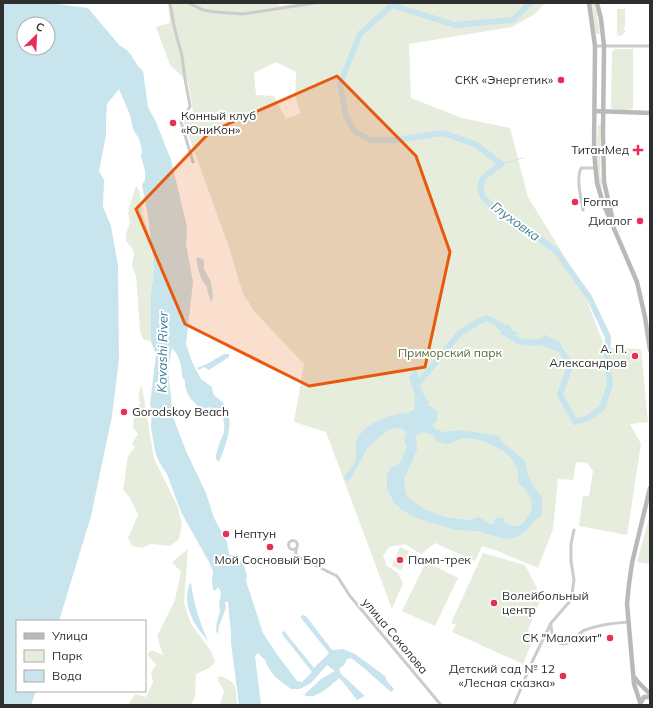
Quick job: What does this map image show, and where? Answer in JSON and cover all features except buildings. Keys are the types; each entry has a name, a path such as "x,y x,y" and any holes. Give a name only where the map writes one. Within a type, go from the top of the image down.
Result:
{"main road":[{"path":"589,3 595,46 595,168 597,183 603,203 637,282 650,350"},
{"path":"597,3 603,28 604,46 604,182 616,232"},
{"path":"595,111 650,112"},
{"path":"603,203 608,201"},
{"path":"640,704 634,684 628,622 628,584 650,488"},
{"path":"634,677 650,695 644,697 640,704"}],"street":[{"path":"170,3 182,56 190,106 187,112 182,115 181,122 193,162"},
{"path":"189,3 203,10 243,14 315,3"},
{"path":"595,46 650,46"},
{"path":"583,210 580,170 585,167 595,168"},
{"path":"514,705 531,664 551,623 571,600 574,580 570,544 574,530"},
{"name":"улица Соколова","path":"296,548 296,556 337,576 350,596 441,705"},
{"path":"551,623 553,636 558,641 566,644 582,631 603,624 628,622"}],"highlighted area":[{"path":"337,76 416,156 450,252 425,367 309,386 185,324 136,209 210,132"}],"green space":[{"name":"Приморский парк","path":"168,3 278,3 279,6 302,3 545,3 535,14 512,27 409,44 411,98 462,118 510,128 528,197 579,280 604,345 603,348 641,349 648,422 630,424 641,444 627,535 579,526 583,496 589,496 593,471 587,463 576,462 573,480 558,479 553,529 538,568 482,546 475,561 435,543 421,554 405,544 389,547 383,556 387,566 398,573 403,583 392,609 326,432 294,422 304,364 255,312 243,294 229,247 183,120 193,111 188,82 170,65 156,27 170,23","holes":["276,62 296,72 295,97 301,113 286,119 274,96 256,95 254,73"]},
{"path":"590,3 594,3 600,34 596,34"},
{"path":"617,9 625,9 625,27 623,29 626,31 621,36 617,35"},
{"path":"615,49 633,49 633,108 625,111 611,108 612,52"},
{"path":"598,125 601,125 600,171 602,191 600,191 596,160"},
{"path":"136,186 140,192 142,213 148,230 154,270 151,293 151,342 143,339 140,331 136,276 132,266 134,254 132,248 126,241 126,234 130,222 128,213"},
{"path":"142,386 154,459 178,507 182,525 179,539 170,546 151,544 142,548 132,546 128,538 138,515 130,498 123,490 128,456 135,447 132,444 138,434 133,428 134,413 140,403 139,394"},
{"path":"650,515 650,564 637,562"},
{"name":"Памп-трек","path":"400,547 409,551 401,570 392,566"},
{"path":"188,549 184,603 191,624 211,651 215,662 209,668 196,674 195,697 191,705 128,705 135,694 146,697 153,682 151,672 156,665 147,654 152,650 163,655 157,636 175,600 181,572 172,562"},
{"path":"483,553 525,565 536,586 540,601 528,630 533,639 523,664 452,632 456,625 451,623"},
{"path":"426,562 458,578 435,626 402,611"},
{"path":"220,676 230,681 235,686 237,705 220,705 224,691 217,678"}],"water":[{"name":"Kovashi River","path":"3,3 49,3 88,8 120,46 130,54 143,71 148,107 156,122 171,160 187,227 186,244 193,282 186,344 193,364 201,379 212,387 214,394 222,402 229,416 229,431 219,462 216,459 216,456 224,432 222,416 220,412 214,408 201,409 192,400 187,393 185,380 182,377 179,358 172,348 168,368 173,417 186,451 206,493 214,518 227,542 229,554 243,562 247,576 246,581 263,633 297,681 302,682 312,672 282,634 283,631 314,668 329,653 301,618 303,615 306,616 332,650 343,649 355,654 385,676 387,681 394,689 391,692 351,658 347,659 344,665 339,669 341,674 365,696 357,700 339,678 318,694 313,696 304,695 321,679 335,671 327,665 311,683 300,689 291,689 275,677 265,660 258,653 255,656 261,705 239,705 231,643 228,602 225,602 226,608 219,626 218,634 216,631 220,611 219,605 221,592 218,587 216,590 213,590 213,571 181,512 167,474 159,462 155,451 151,427 152,412 150,404 156,354 151,342 151,293 154,270 148,216 142,185 145,180 145,171 139,139 133,129 130,115 119,89 107,104 106,135 99,171 104,180 103,207 111,226 118,265 119,359 112,416 91,516 59,620 16,620 16,692 36,692 31,705 3,705"},
{"path":"196,258 204,260 204,269 211,282 213,297 211,302 207,287 199,272"},
{"path":"487,315 498,323 509,325 518,335 501,335 501,328 496,327 494,321 485,316"},
{"path":"543,334 560,342 561,346 574,365 570,366 559,352 535,343 543,341"},
{"path":"224,354 229,354 229,357 209,370 204,367 199,370 197,368 207,364"},
{"path":"414,367 418,374 422,392 429,402 428,405 437,411 437,421 432,425 435,429 443,432 462,430 499,436 501,441 525,461 528,475 542,497 542,515 532,523 525,532 514,538 504,539 477,531 456,530 428,522 402,510 393,501 387,488 387,474 391,468 400,463 407,447 404,440 406,433 400,428 390,429 372,443 366,450 348,482 343,478 355,461 356,442 358,437 366,428 382,419 414,410 415,394 409,378","holes":["422,432 431,435 438,442 448,444 463,438 481,440 508,454 517,468 518,482 531,499 532,507 529,515 519,526 505,523 504,519 498,517 494,520 493,524 490,524 479,517 469,520 444,517 424,509 409,498 406,494 404,479 417,450 416,436"]},
{"path":"191,583 197,612 208,641 197,626 187,603 189,584"}],"waterway":[{"name":"Глуховка","path":"530,3 513,20 455,25 392,5 360,34 340,84 346,116 354,131 370,140 395,140 443,133 475,144 501,164 483,178 480,187 483,197 490,204 522,225 556,251 589,297 608,337 607,365 610,384 602,408 588,418 575,422 560,395 570,366 567,359"},
{"path":"501,164 523,158"},
{"name":"Глуховка","path":"419,382 460,333 487,318 499,325 508,335 519,341 535,343 543,341 546,342"}],"place":[{"name":"СКК «Энергетик»","path":"561,80"},
{"name":"Конный клуб «ЮниКон»","path":"173,123"},
{"name":"ТитанМед","path":"638,150"},
{"name":"Forma","path":"575,202"},
{"name":"Диалог","path":"640,221"},
{"name":"А. П. Александров","path":"635,356"},
{"name":"Gorodskoy Beach","path":"124,412"},
{"name":"Нептун","path":"226,534"},
{"name":"Мой Сосновый Бор","path":"270,547"},
{"name":"Памп-трек","path":"400,560"},
{"name":"Волейбольный центр","path":"494,603"},
{"name":"СК \"Малахит\"","path":"610,638"},
{"name":"Детский сад № 12 «Лесная сказка»","path":"563,676"}]}
